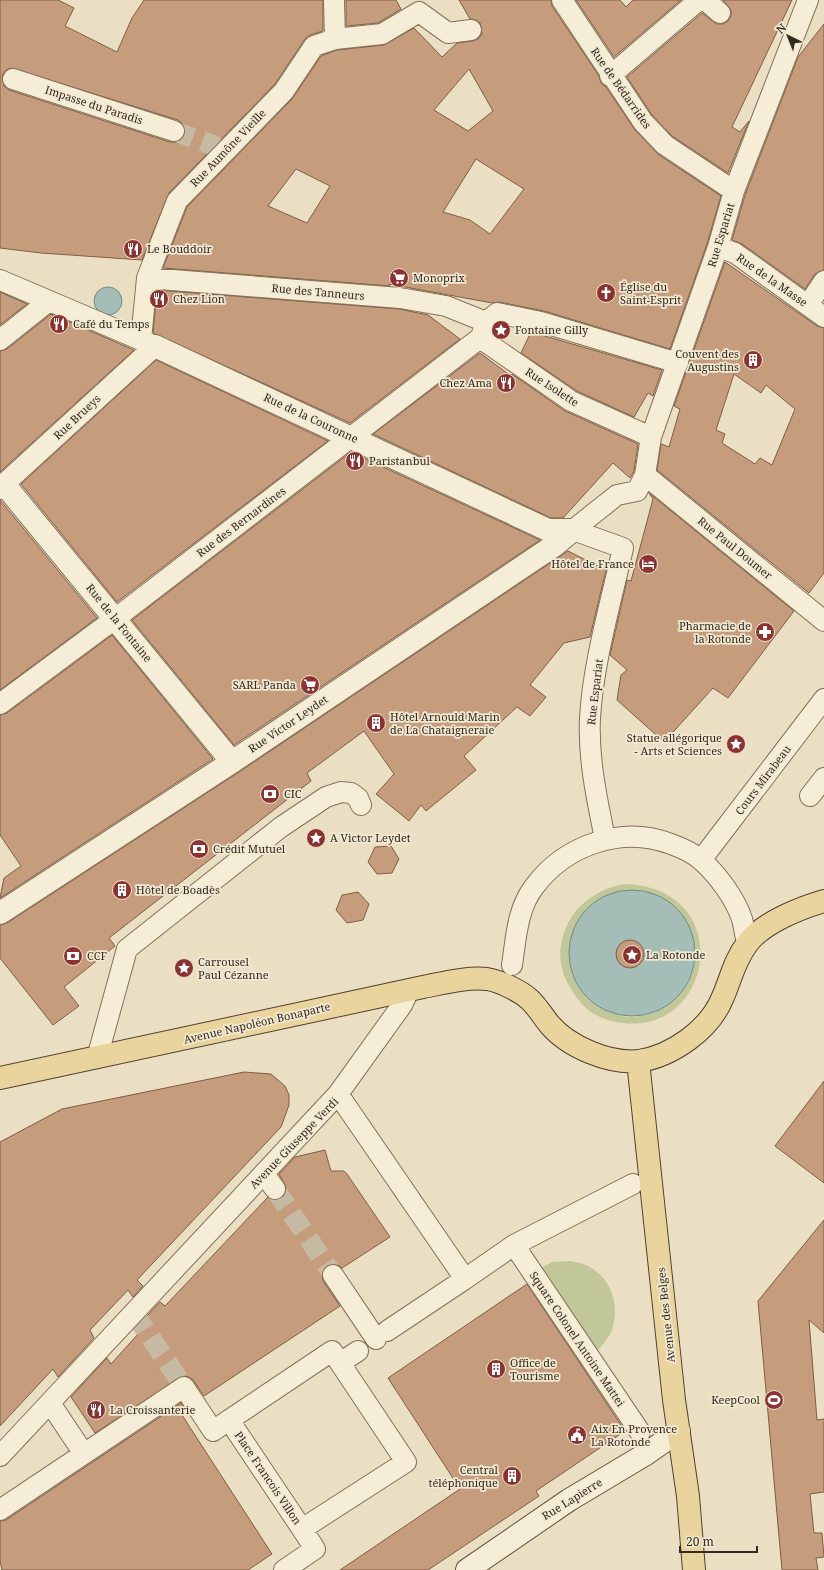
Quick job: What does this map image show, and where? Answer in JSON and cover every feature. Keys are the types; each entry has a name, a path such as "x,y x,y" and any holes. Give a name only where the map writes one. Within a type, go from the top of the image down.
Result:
{"main road":[{"path":"638,1061 677,1047 703,1027 721,1002 732,969 747,943 758,932 809,906 824,901"},
{"name":"Avenue Napoléon Bonaparte","path":"0,1078 464,979 489,979 513,989 529,999 551,1027 571,1044 601,1056 638,1061"},
{"name":"Avenue des Belges","path":"638,1061 678,1431 688,1496 694,1570"}],"street":[{"path":"334,0 335,39"},
{"name":"Rue de Bédarrides","path":"562,0 610,76 643,122 665,146 734,191"},
{"path":"610,76 699,0"},
{"path":"705,0 720,13"},
{"path":"805,8 824,5"},
{"name":"Rue Espariat","path":"645,475 651,437 718,247 734,191 805,8"},
{"name":"Rue Aumône Vieille","path":"148,343 147,278 177,201 222,149 284,90 314,46 335,39 382,34 419,12 448,33 470,30"},
{"name":"Impasse du Paradis","path":"14,80 174,131"},
{"name":"Rue de la Masse","path":"718,247 735,253 808,304 824,317"},
{"name":"Rue des Tanneurs","path":"147,278 400,298 446,306 488,324 541,322 678,363"},
{"name":"Rue de la Couronne","path":"0,280 148,343 352,437 548,530 573,530"},
{"path":"808,304 824,281"},
{"path":"0,340 49,301"},
{"name":"Rue des Bernardines","path":"0,704 116,618 352,437 488,324"},
{"name":"Rue Isolette","path":"488,324 571,402 651,437"},
{"name":"Rue Brueys","path":"2,486 148,343"},
{"path":"573,530 617,495 638,490 645,475"},
{"name":"Rue Paul Doumer","path":"645,475 824,621"},
{"name":"Rue de la Fontaine","path":"2,486 116,618 232,762"},
{"name":"Rue Espariat","path":"573,530 623,548 596,670 590,719 592,769 605,839"},
{"name":"Rue Victor Leydet","path":"0,913 232,762 548,549 573,530"},
{"name":"Cours Mirabeau","path":"701,860 824,699"},
{"path":"810,796 824,778"},
{"path":"97,1058 127,949 281,827 326,797 341,792 351,794 358,798 361,805"},
{"path":"512,965 520,917 533,887 555,864 569,854 605,839 640,836 652,838 686,850 701,860 722,883 738,910 742,919 747,943"},
{"path":"338,1094 402,1005 409,990"},
{"name":"Avenue Giuseppe Verdi","path":"0,1456 50,1403 269,1182 338,1094 465,1279"},
{"path":"333,1275 381,1335 514,1245 633,1184"},
{"name":"Square Colonel Antoine Mattei","path":"514,1245 640,1432"},
{"name":"Place Francois Villon","path":"332,1351 340,1363 406,1462 302,1529 229,1420 332,1351"},
{"path":"340,1363 358,1351"},
{"path":"0,1510 184,1387 213,1431 229,1420"},
{"path":"50,1403 84,1454"},
{"name":"Rue Lapierre","path":"467,1570 569,1500 646,1454 678,1431"},
{"path":"284,1570 315,1549 302,1529"}],"green space":[{"path":"623,884 660,891 684,908 697,932 700,958 693,984 678,1006 654,1020 623,1023 607,1020 596,1015 587,1009 578,999 568,985 562,969 560,953 561,945 569,922 582,904 591,897 611,887","holes":["628,890 642,891 657,895 669,902 680,912 695,953 694,967 689,981 681,993 647,1015 633,1017 620,1016 572,972 569,958 570,945"]},
{"path":"569,1261 586,1265 596,1271 603,1277 612,1293 615,1311 612,1330 596,1353 540,1268 552,1262"}],"water":[{"path":"108,287 118,291 122,301 118,311 108,315 98,311 94,301 98,291"},
{"name":"La Rotonde","path":"638,890 662,897 677,908 688,923 694,941 694,965 688,983 677,998 662,1009 644,1015 626,1016 602,1009 587,998 576,983 570,965 569,947 576,923 587,908 602,897 620,891"}],"building":[{"path":"0,0 58,0 74,8 65,26 117,52 132,18 144,0 323,0 323,31 310,35 305,39 275,84 169,193 142,260 41,253 0,248","holes":["11,68 178,120 185,128 185,135 177,142 170,142 9,90 4,86 2,76 6,70"]},
{"path":"346,0 396,0 401,9 378,23 346,26"},
{"path":"459,0 551,0 552,6 599,76 601,83 606,87 635,130 659,155 721,196 707,244 670,349 544,311 389,284 390,286 163,268 187,207 292,99 321,56 337,50 384,45 414,28 442,57 457,43 473,41 478,39 482,34 480,23 476,20 470,19","holes":["469,69 493,111 468,131 434,110","476,159 524,189 490,234 470,220 443,212","296,169 330,186 307,223 268,206"]},
{"path":"576,0 620,0 626,7 633,0 681,0 614,57"},
{"path":"723,0 792,0 732,127 740,132 749,121 728,173 672,136 652,115 627,77 702,13 717,24 723,24 728,21 731,16 731,10"},
{"path":"824,24 824,270 815,274 805,289 742,244 732,240 745,195 798,57"},
{"path":"725,262 817,326 824,328 824,573 809,593 657,470 661,444 669,447 680,409 674,406","holes":["734,374 761,393 766,385 795,409 772,465 760,458 755,464 722,443 725,434 716,430"]},
{"path":"157,290 399,309 428,315 460,339 350,423 153,333"},
{"path":"0,292 27,304 0,325"},
{"path":"51,314 134,350 0,472 0,351 7,349"},
{"path":"531,332 662,370 653,396 648,393 634,417 577,391 521,353"},
{"path":"480,353 511,376 512,374 565,411 638,444 634,471 630,478 613,463 563,518 551,518 373,434"},
{"path":"156,360 328,441 117,602 21,484"},
{"path":"351,452 540,540 234,745 132,620"},
{"path":"649,493 794,611 728,698 713,688 664,742 617,700 621,675 627,670 610,655 627,580 631,581 653,499"},
{"path":"0,500 97,618 0,690"},
{"path":"568,551 606,570 590,637 564,643 530,685 546,697 530,716 517,707 464,756 476,770 426,811 421,805 409,821 376,794 394,774 364,731 307,773 311,781 109,938 115,946 64,987 79,1006 53,1025 0,958 0,925 7,923 239,772"},
{"path":"112,635 213,759 0,898 4,878 21,866 0,835 0,715 7,713"},
{"path":"391,846 399,859 392,873 377,874 368,862 375,847"},
{"path":"358,892 369,904 363,920 347,923 336,910 342,895"},
{"path":"630,940 640,944 644,954 640,964 630,968 620,964 616,954 620,944"},
{"path":"244,1072 271,1074 285,1086 289,1095 289,1105 281,1127 137,1280 143,1286 133,1297 128,1290 90,1330 94,1338 58,1377 53,1369 0,1426 0,1142 62,1109"},
{"path":"824,1081 824,1183 775,1146"},
{"path":"325,1150 331,1171 344,1171 347,1174 390,1237 342,1268 338,1265 332,1264 323,1270 323,1281 340,1306 204,1396 193,1380 189,1377 183,1376 95,1433 71,1397 107,1358 111,1364 149,1322 146,1317 160,1302 165,1306 268,1197 276,1200 282,1198 286,1193 286,1187 279,1174 295,1157"},
{"path":"824,1220 824,1333 809,1320 817,1420 824,1419 824,1492 810,1494 814,1533 822,1533 824,1557 816,1558 818,1570 782,1570 758,1301"},
{"path":"527,1284 625,1431 536,1491 539,1496 428,1570 340,1570 460,1489 388,1378"},
{"path":"181,1403 185,1409 180,1412 272,1554 248,1570 2,1570 0,1561 0,1521 6,1520"}],"tunnel":[{"path":"174,131 218,147"},
{"path":"275,1189 333,1275"},
{"path":"134,1313 184,1387"}],"place":[{"name":"Le Bouddoir","path":"133,249"},
{"name":"Monoprix","path":"399,278"},
{"name":"Église du Saint-Esprit","path":"606,293"},
{"name":"Chez Lion","path":"159,299"},
{"name":"Café du Temps","path":"59,324"},
{"name":"Fontaine Gilly","path":"501,330"},
{"name":"Couvent des Augustins","path":"753,360"},
{"name":"Chez Ama","path":"506,383"},
{"name":"Paristanbul","path":"355,461"},
{"name":"Hôtel de France","path":"648,564"},
{"name":"Pharmacie de la Rotonde","path":"765,632"},
{"name":"SARL Panda","path":"310,685"},
{"name":"Hôtel Arnould Marin de La Chataigneraie","path":"376,723"},
{"name":"Statue allégorique - Arts et Sciences","path":"736,744"},
{"name":"CIC","path":"270,794"},
{"name":"A Victor Leydet","path":"316,838"},
{"name":"Crédit Mutuel","path":"199,849"},
{"name":"Hôtel de Boadès","path":"122,890"},
{"name":"La Rotonde","path":"632,955"},
{"name":"CCF","path":"73,956"},
{"name":"Carrousel Paul Cézanne","path":"184,968"},
{"name":"Office de Tourisme","path":"496,1369"},
{"name":"KeepCool","path":"774,1400"},
{"name":"La Croissanterie","path":"96,1410"},
{"name":"Aix En Provence La Rotonde","path":"577,1435"},
{"name":"Central téléphonique","path":"512,1476"}]}
